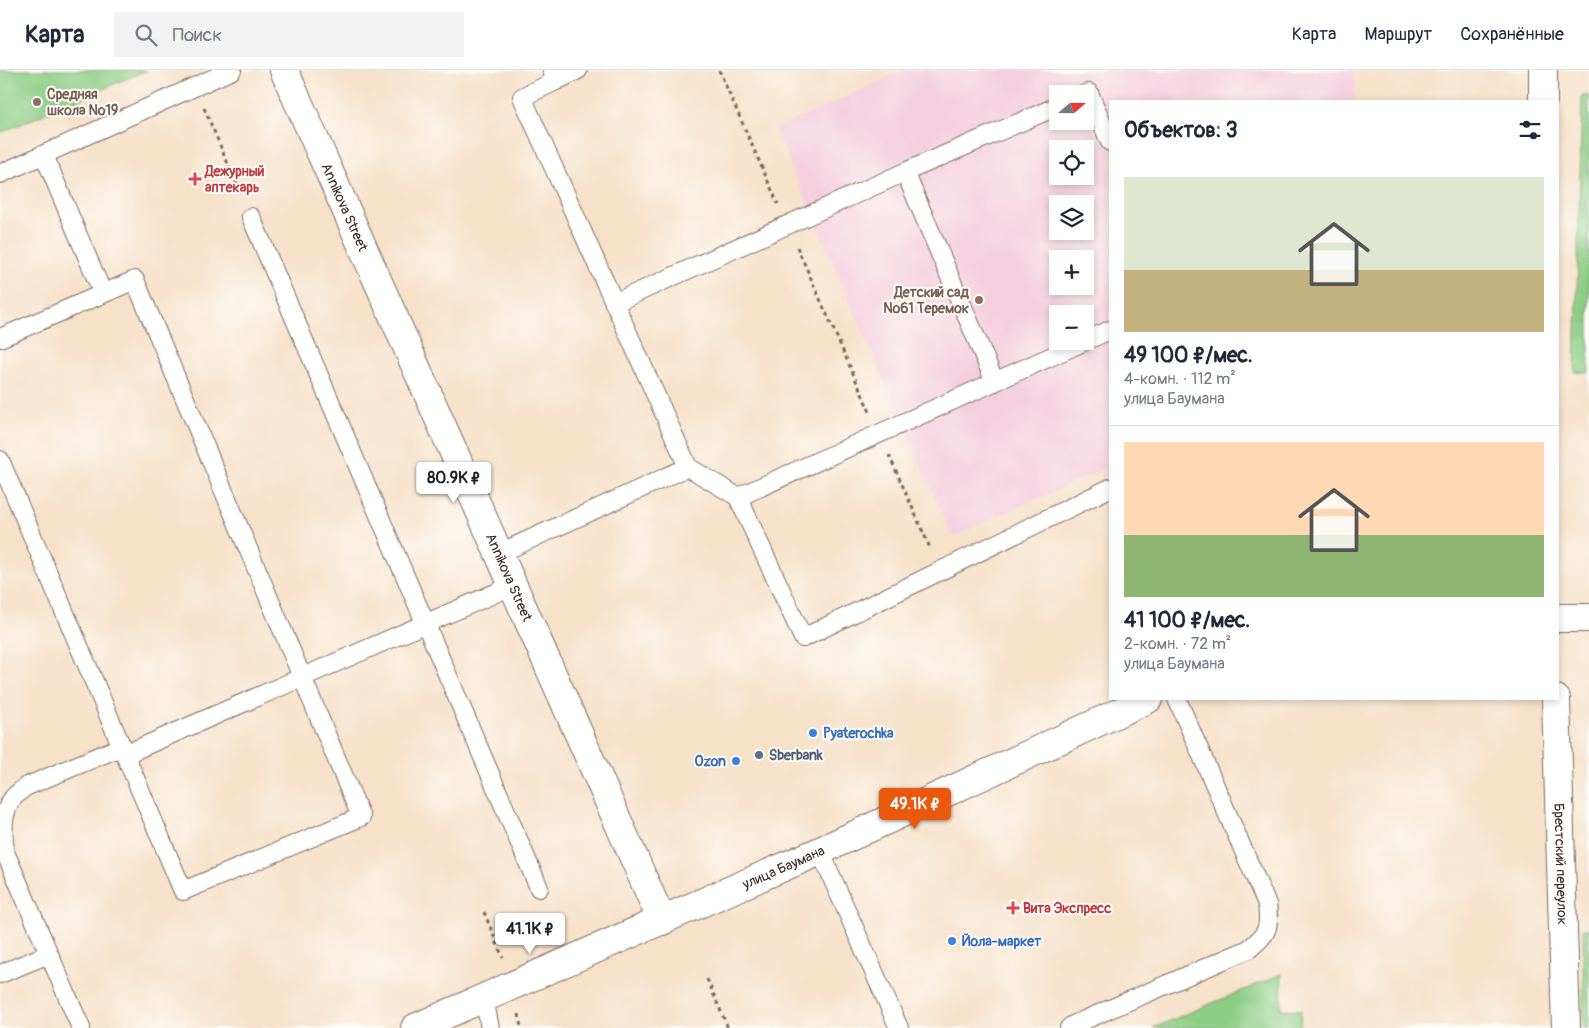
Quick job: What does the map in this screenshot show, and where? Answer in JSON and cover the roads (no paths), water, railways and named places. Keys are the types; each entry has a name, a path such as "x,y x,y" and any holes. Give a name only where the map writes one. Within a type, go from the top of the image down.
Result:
{"street":[{"name":"Annikova Street","path":"284,70 662,921"},
{"path":"1543,70 1543,100"},
{"path":"1559,618 1589,618"},
{"name":"улица Баумана","path":"415,1028 820,851 1146,700"},
{"name":"Брестский переулок","path":"1556,700 1566,1028"}],"lane":[{"path":"0,174 232,70"},
{"path":"578,70 554,75 522,97 688,467 738,497 803,638 1109,488"},
{"path":"1094,105 1109,140"},
{"path":"614,302 1049,110"},
{"path":"44,155 103,294"},
{"path":"906,172 995,382"},
{"path":"251,217 539,888"},
{"path":"0,338 135,280 361,817 184,891 0,460"},
{"path":"738,497 1109,330"},
{"path":"500,553 688,467"},
{"path":"81,1028 5,852 1,833 5,816 13,798 25,787 125,750 302,677 514,585"},
{"path":"1069,1028 1249,949 1264,937 1269,920 1266,904 1177,700"},
{"path":"820,851 899,1028"},
{"path":"0,974 49,954"},
{"path":"484,998 490,1028"}],"place":[{"name":"Средняя школа №19","path":"37,102"},
{"name":"Дежурный аптекарь","path":"195,179"},
{"name":"Детский сад №61 Теремок","path":"979,300"},
{"name":"Pyaterochka","path":"813,733"},
{"name":"Sberbank","path":"759,755"},
{"name":"Ozon","path":"736,761"},
{"name":"Вита Экспресс","path":"1013,908"},
{"name":"Йола-маркет","path":"952,941"}]}
